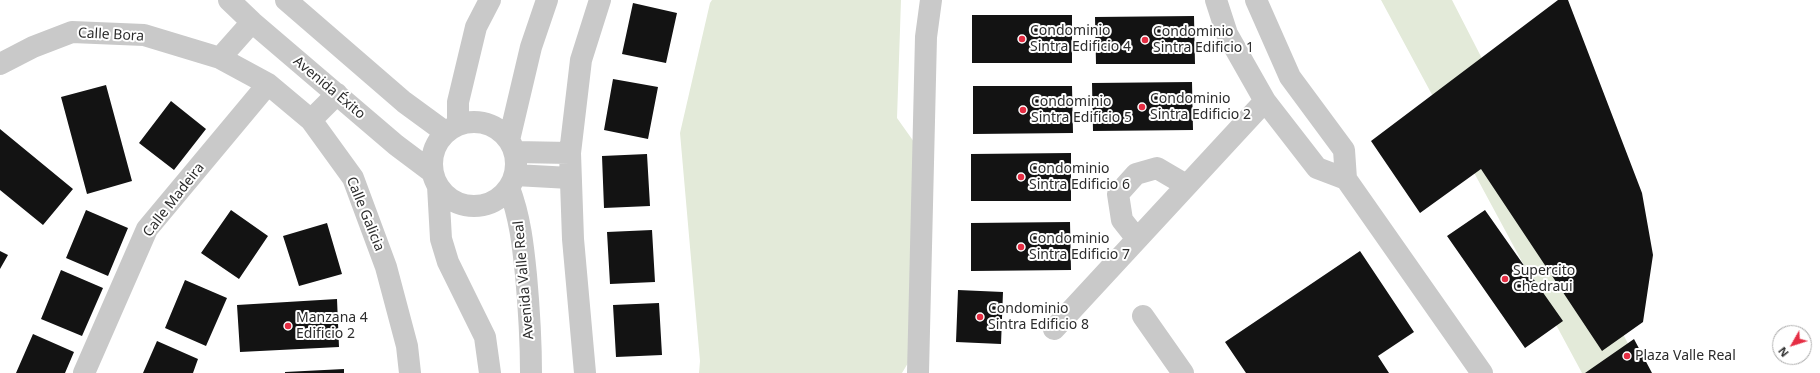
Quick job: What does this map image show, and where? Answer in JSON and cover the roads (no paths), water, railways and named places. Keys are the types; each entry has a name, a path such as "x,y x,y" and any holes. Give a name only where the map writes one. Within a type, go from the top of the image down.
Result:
{"street":[{"name":"Avenida Éxito","path":"229,0 252,22 435,179"},
{"path":"286,0 404,102 451,128 472,121 486,123 499,129 512,146 570,152"},
{"path":"490,0 476,27 451,128 436,144 432,157 441,239 448,262 484,337 490,373"},
{"path":"435,179 447,196 459,204 473,206 486,204 499,198 512,181 516,163 512,146 531,46 547,0"},
{"path":"585,373 570,178 570,152 580,60 600,0"},
{"path":"918,373 926,37 931,0"},
{"path":"1216,0 1227,34 1265,101 1317,168 1346,179"},
{"path":"1256,0 1290,77 1344,150 1346,179 1482,373"},
{"path":"220,58 252,22"},
{"name":"Calle Bora","path":"0,64 33,47 72,32 144,35 220,58 268,84"},
{"name":"Calle Galicia","path":"268,84 311,120 353,178 386,267 407,346 410,373"},
{"name":"Calle Madeira","path":"84,373 147,229 268,84"},
{"path":"311,120 337,94"},
{"path":"1054,329 1265,101"},
{"path":"1137,239 1122,220 1118,194 1136,174 1157,168 1186,185"},
{"path":"512,181 570,178"},
{"name":"Avenida Valle Real","path":"512,181 523,247 530,324 531,373"},
{"path":"1143,316 1183,373"}],"place":[{"name":"Condominio Sintra Edificio 4","path":"1022,39"},
{"name":"Condominio Sintra Edificio 1","path":"1145,40"},
{"name":"Condominio Sintra Edificio 2","path":"1142,107"},
{"name":"Condominio Sintra Edificio 5","path":"1023,110"},
{"name":"Condominio Sintra Edificio 6","path":"1021,177"},
{"name":"Condominio Sintra Edificio 7","path":"1021,247"},
{"name":"Supercito Chedraui","path":"1505,279"},
{"name":"Condominio Sintra Edificio 8","path":"980,317"},
{"name":"Manzana 4 Edificio 2","path":"288,326"},
{"name":"Plaza Valle Real","path":"1627,356"}]}
